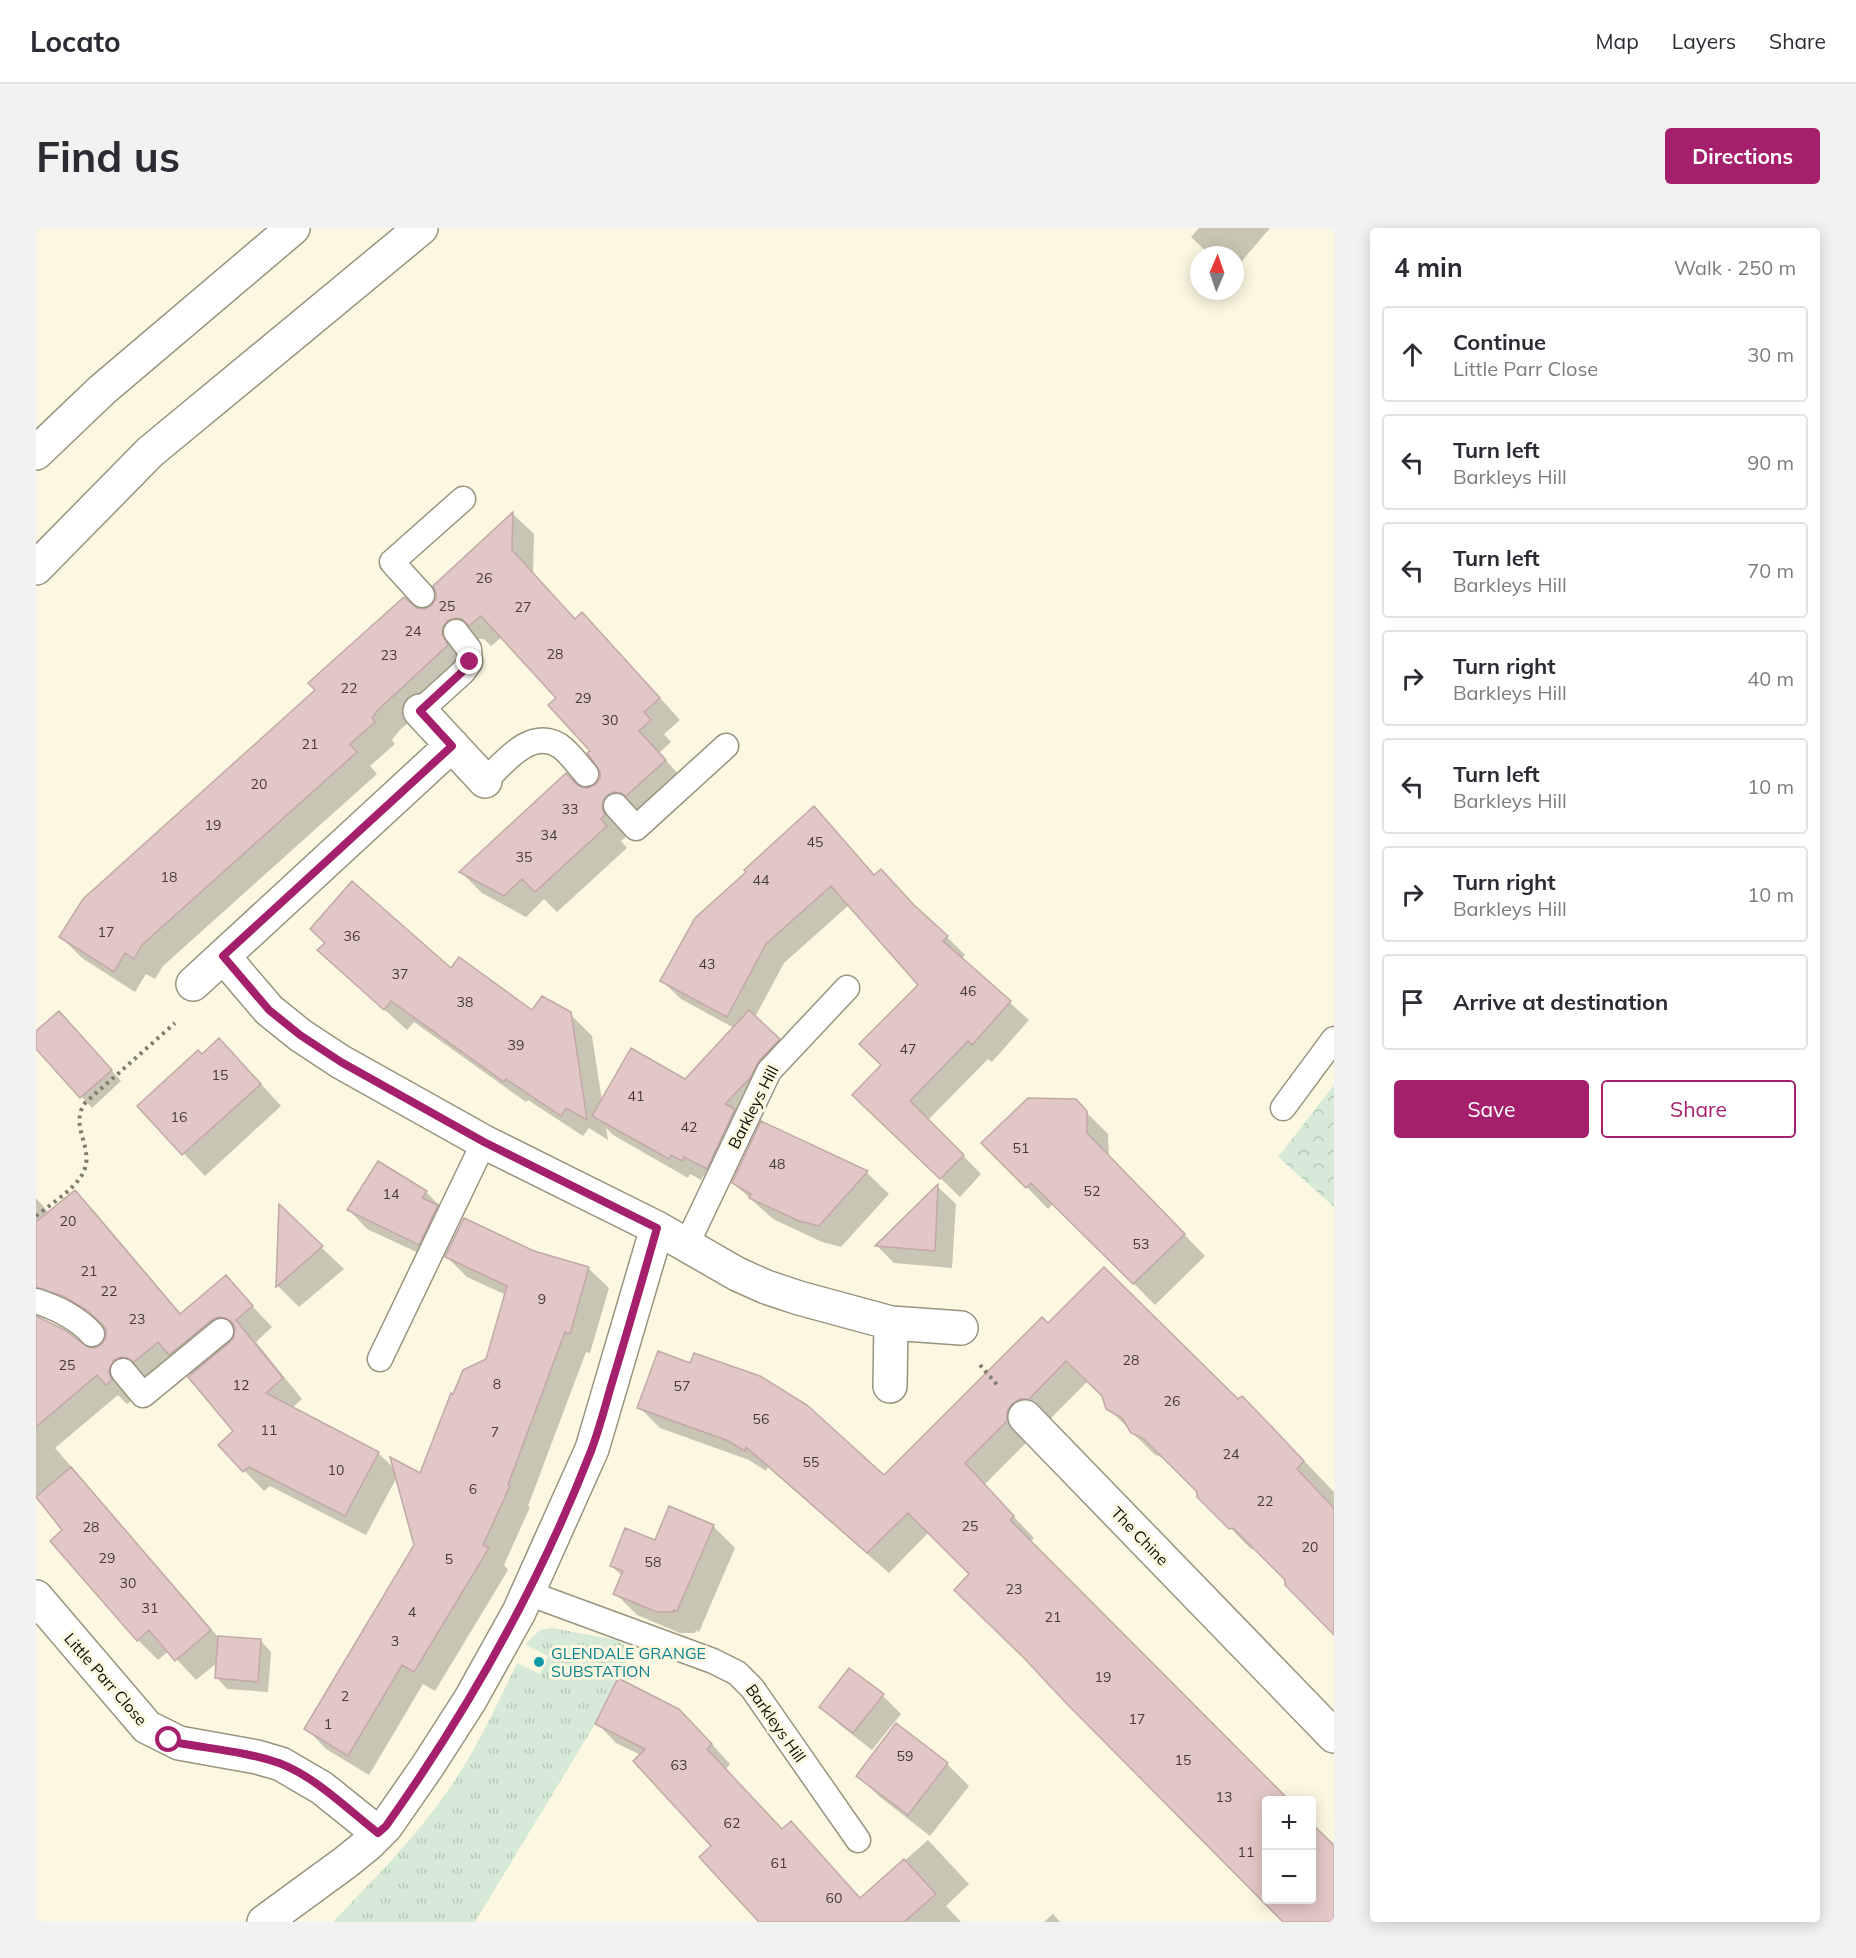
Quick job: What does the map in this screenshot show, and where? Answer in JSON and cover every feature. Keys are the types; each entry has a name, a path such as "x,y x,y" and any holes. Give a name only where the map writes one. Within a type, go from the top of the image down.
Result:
{"main road":[{"path":"36,453 102,390 293,228"},
{"path":"36,568 150,452 421,228"},
{"path":"420,711 485,781"},
{"path":"194,984 452,746"},
{"path":"223,956 269,1010 300,1035 350,1068 484,1142 657,1228 737,1274 799,1298 891,1323 961,1328"},
{"path":"264,1922 346,1862 378,1833 427,1767 464,1710 528,1593 592,1449 657,1228"},
{"path":"890,1386 891,1323"},
{"name":"The Chine","path":"1025,1417 1334,1736"},
{"name":"Little Parr Close","path":"36,1597 140,1721 156,1734 179,1743 257,1757 281,1764 322,1788 378,1833"}],"lane":[{"path":"422,595 393,562 463,499"},
{"path":"420,711 470,662 469,649 456,632"},
{"path":"485,781 517,751 537,740 550,742 562,748 586,774"},
{"path":"616,806 636,828 726,746"},
{"name":"Barkleys Hill","path":"686,1245 769,1071 847,988"},
{"path":"1283,1108 1334,1039"},
{"path":"380,1359 484,1142"},
{"path":"36,1301 63,1312 85,1326 92,1334"},
{"path":"123,1371 143,1395 221,1331"},
{"name":"Barkleys Hill","path":"528,1593 698,1654 737,1673 752,1688 858,1840"}],"path":[{"path":"36,1216 72,1186 85,1169 86,1150 78,1119 85,1103 192,1007 194,984"},
{"path":"961,1328 962,1343 1025,1417"}],"green space":[{"path":"1334,1085 1334,1207 1278,1157"},
{"path":"552,1628 617,1640 624,1645 626,1650 625,1665 595,1724 475,1922 333,1922 407,1843 447,1792 476,1745 517,1663 540,1674 548,1656 525,1644 540,1630"}],"building":[{"path":"513,512 512,550 575,619 582,612 660,698 644,712 651,720 639,731 666,760 626,796 614,792 606,796 602,808 605,815 601,819 607,826 535,892 522,879 504,896 459,872 566,773 576,784 588,788 596,784 600,778 600,772 587,753 590,751 548,705 556,698 481,616 469,626 462,619 454,618 447,621 443,627 442,634 448,645 378,710 372,718 375,722 350,744 357,752 142,945 134,959 125,953 114,972 59,937 83,899 315,690 308,683 404,597 417,608 424,609 431,606 436,599 433,586"},
{"path":"814,806 874,875 881,869 914,905 948,936 943,941 1011,1001 972,1045 968,1041 910,1101 964,1155 940,1179 852,1095 881,1065 859,1044 918,985 831,886 766,944 727,1017 660,981 695,918"},
{"path":"352,881 451,968 459,957 532,1010 542,996 571,1012 587,1120 566,1108 561,1116 506,1079 504,1082 391,1001 384,1010 317,950 325,943 310,929"},
{"path":"749,1010 780,1039 759,1061 750,1078 725,1104 735,1109 707,1169 684,1157 682,1161 671,1155 669,1159 592,1116 631,1048 685,1079"},
{"path":"59,1011 112,1070 80,1098 36,1049 36,1031"},
{"path":"219,1038 261,1084 182,1155 137,1106 198,1050 202,1054"},
{"path":"1028,1098 1076,1099 1087,1111 1087,1133 1185,1234 1133,1284 1031,1183 1026,1188 981,1143"},
{"path":"761,1121 868,1171 819,1226 799,1221 749,1198 751,1194 732,1183"},
{"path":"378,1161 427,1191 422,1198 438,1205 419,1245 347,1210"},
{"path":"938,1184 935,1251 875,1246"},
{"path":"75,1190 180,1314 226,1275 253,1306 236,1320 283,1378 266,1393 379,1452 345,1516 249,1467 243,1472 218,1445 233,1431 188,1377 234,1337 235,1328 232,1322 225,1318 218,1317 212,1320 169,1355 158,1342 134,1362 121,1357 114,1360 109,1373 112,1380 106,1385 97,1375 36,1427 36,1316 65,1330 88,1347 95,1348 101,1345 106,1337 103,1325 88,1311 65,1297 36,1287 36,1222"},
{"path":"279,1204 323,1246 276,1287"},
{"path":"464,1218 534,1251 589,1267 570,1334 565,1332 508,1485 510,1486 483,1545 489,1548 414,1672 402,1665 348,1756 304,1729 414,1545 390,1457 420,1473 451,1393 453,1394 463,1370 486,1359 507,1286 445,1257"},
{"path":"1104,1267 1238,1399 1242,1396 1272,1427 1304,1461 1297,1469 1334,1508 1334,1635 1285,1585 1285,1580 1233,1528 1229,1529 1197,1497 1197,1492 1144,1439 1131,1433 1122,1418 1106,1409 1102,1396 1066,1361 1029,1399 1020,1399 1012,1404 1007,1411 1007,1421 965,1463 1014,1516 1010,1520 1285,1796 1262,1796 1262,1901 1024,1658 954,1590 969,1574 908,1513 867,1553 746,1447 745,1451 726,1440 637,1408 658,1351 690,1363 694,1353 760,1376 807,1405 884,1475 1042,1317 1048,1323"},
{"path":"71,1467 211,1630 175,1661 149,1630 137,1641 50,1541 62,1530 36,1497"},
{"path":"669,1506 714,1525 677,1611 657,1612 613,1594 623,1571 610,1566 625,1528 655,1540"},
{"path":"218,1636 261,1639 258,1682 215,1678"},
{"path":"849,1668 884,1694 853,1733 819,1707"},
{"path":"618,1678 679,1709 712,1744 707,1749 782,1829 791,1821 860,1898 904,1859 936,1894 904,1922 759,1922 699,1857 711,1846 633,1761 645,1749 595,1724"},
{"path":"896,1723 948,1763 908,1815 856,1776"},
{"path":"1316,1828 1334,1845 1334,1922 1283,1922 1265,1904 1316,1904"}],"place":[{"name":"GLENDALE GRANGE SUBSTATION","path":"539,1662"}],"route":[{"path":"169,1740 257,1757 281,1764 322,1788 378,1833 386,1826 470,1700 519,1612 552,1541 592,1449 657,1228 484,1142 341,1062 300,1035 269,1010 223,956 452,746 420,711 470,662"}]}
